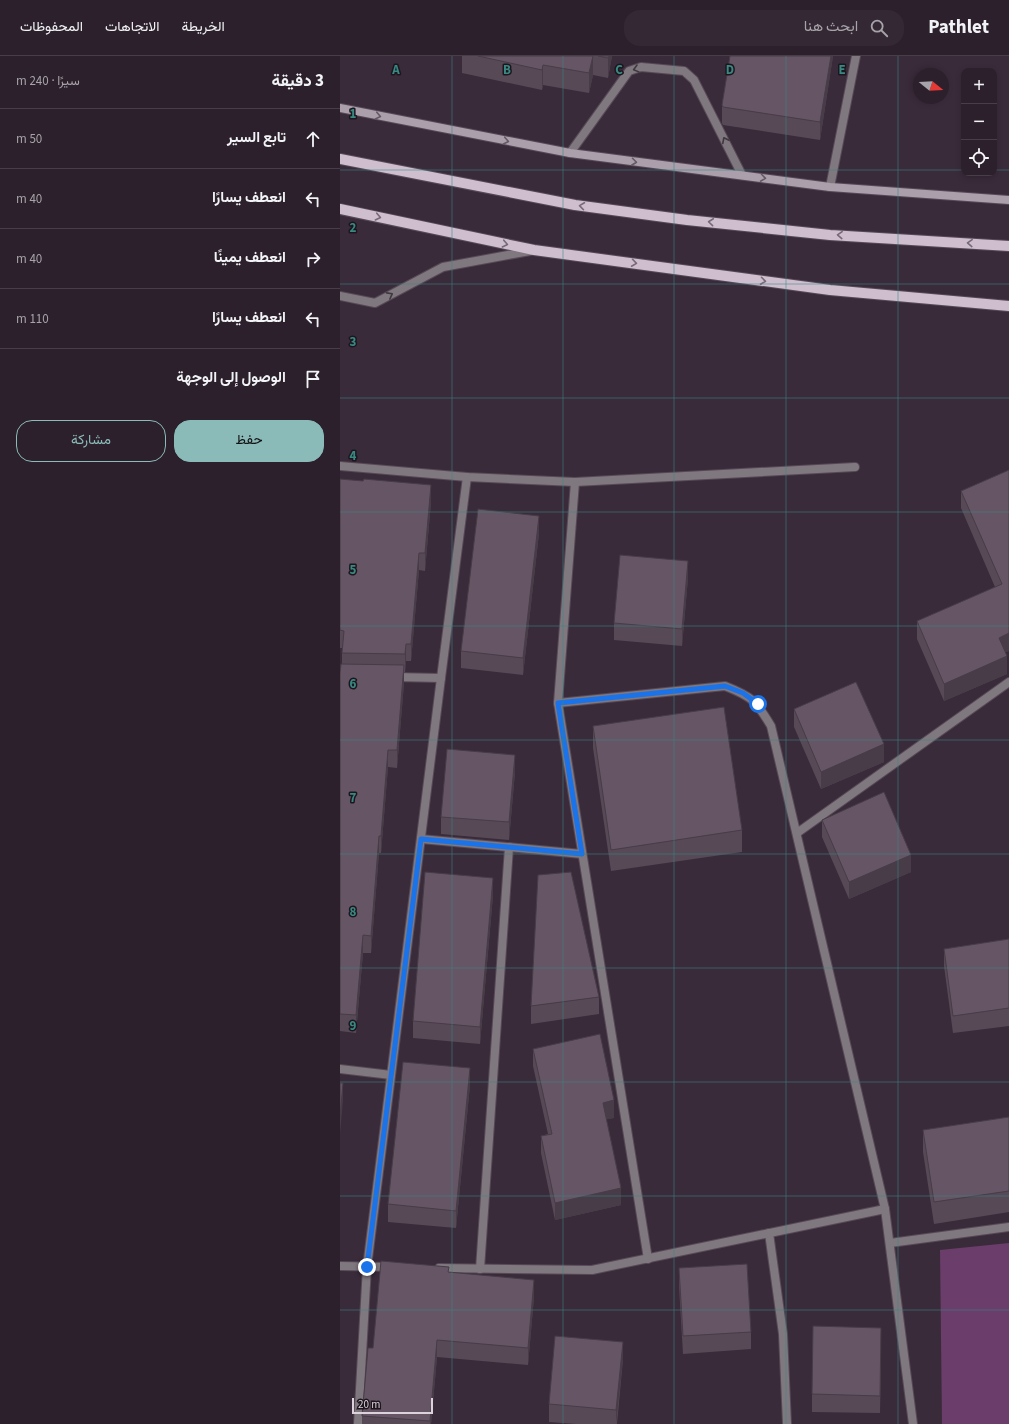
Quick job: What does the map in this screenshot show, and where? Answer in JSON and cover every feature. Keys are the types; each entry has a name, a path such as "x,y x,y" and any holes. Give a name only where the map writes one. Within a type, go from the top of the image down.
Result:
{"main road":[{"path":"340,159 575,205 672,218 830,235 1009,246"},
{"path":"340,209 534,250 830,290 1009,306"}],"street":[{"path":"830,187 856,56"},
{"path":"570,154 629,71 641,67 684,71 694,80 742,175"},
{"path":"340,108 570,154 830,187 1009,200"},
{"path":"340,296 375,303 444,267 534,250"},
{"path":"340,466 467,478 575,482 855,467"},
{"path":"358,1424 367,1267 467,478"},
{"path":"575,482 558,703 648,1259"},
{"path":"387,677 441,678"},
{"path":"797,833 1009,682"},
{"path":"558,703 725,686 743,693 758,704 771,726 885,1209 913,1424"},
{"path":"421,839 582,854"},
{"path":"480,1269 509,847"},
{"path":"340,1069 391,1075"},
{"path":"427,1268 592,1270 885,1209"},
{"path":"890,1243 1009,1227"},
{"path":"769,1234 784,1334 787,1424"},
{"path":"340,1266 397,1267"}],"shaded area":[{"path":"1009,1243 1009,1424 942,1424 940,1250"}],"building":[{"path":"478,56 593,56 589,73 543,65 542,70"},
{"path":"598,56 609,56 608,58"},
{"path":"730,56 831,56 820,122 723,107 722,105"},
{"path":"1009,470 1009,633 999,638 1007,656 944,684 917,621 1002,584 961,491"},
{"path":"340,479 363,481 364,479 431,485 425,553 419,553 411,644 406,644 405,654 342,653 344,631 340,630"},
{"path":"478,509 539,516 523,658 461,651"},
{"path":"620,555 688,561 682,629 614,623"},
{"path":"341,664 404,665 397,750 388,750 371,936 363,935 356,1015 340,1014"},
{"path":"856,682 884,744 821,772 794,709"},
{"path":"724,707 742,830 611,850 593,726"},
{"path":"447,749 515,755 509,822 441,817"},
{"path":"884,792 911,855 849,882 822,820"},
{"path":"425,872 493,878 480,1027 413,1021"},
{"path":"571,872 599,997 531,1006 538,875"},
{"path":"1009,939 1009,1008 953,1016 944,949"},
{"path":"600,1034 614,1100 603,1103 621,1188 555,1203 541,1136 552,1134 533,1049"},
{"path":"403,1062 470,1068 456,1211 388,1204"},
{"path":"340,1083 343,1083 340,1117"},
{"path":"1009,1117 1009,1191 934,1202 923,1130"},
{"path":"381,1261 449,1267 448,1272 534,1280 528,1348 437,1340 430,1421 362,1416 368,1348 373,1348"},
{"path":"747,1264 751,1332 683,1336 679,1268"},
{"path":"813,1326 881,1328 880,1396 812,1394"},
{"path":"555,1336 623,1342 616,1410 549,1404"}],"route":[{"path":"367,1267 421,839 582,854 558,703 725,686 743,693 758,704"}]}
